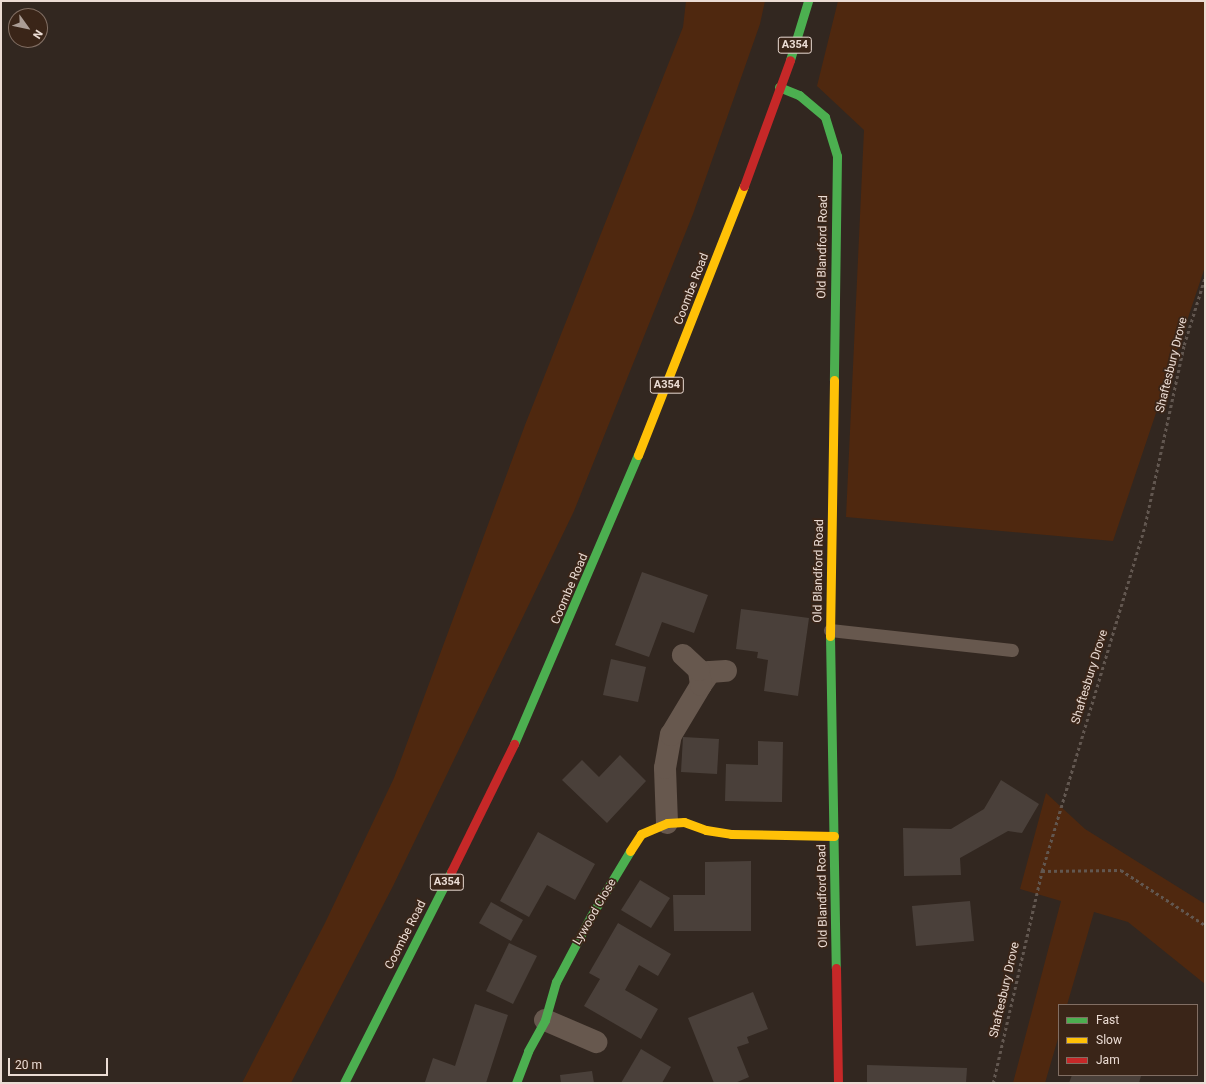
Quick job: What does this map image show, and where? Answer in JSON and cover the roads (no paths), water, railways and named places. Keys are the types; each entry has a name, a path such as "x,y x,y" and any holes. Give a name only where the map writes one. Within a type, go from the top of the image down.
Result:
{"main road":[{"name":"A354","path":"779,87 808,1"},
{"name":"Old Blandford Road","path":"779,87 799,95 825,117 837,156 830,630 838,1083"},
{"name":"Coombe Road","path":"344,1083 457,862 548,671 682,346 732,220 779,87"},
{"name":"Lywood Close","path":"516,1083 528,1051 545,1020 556,982 591,916 641,834 668,823 684,822 706,830 731,834 834,836"}],"street":[{"path":"683,655 699,670 701,685"},
{"path":"668,823 665,768 671,735 710,672 726,671"},
{"path":"545,1020 596,1042"}],"lane":[{"path":"830,630 1012,650"}]}
